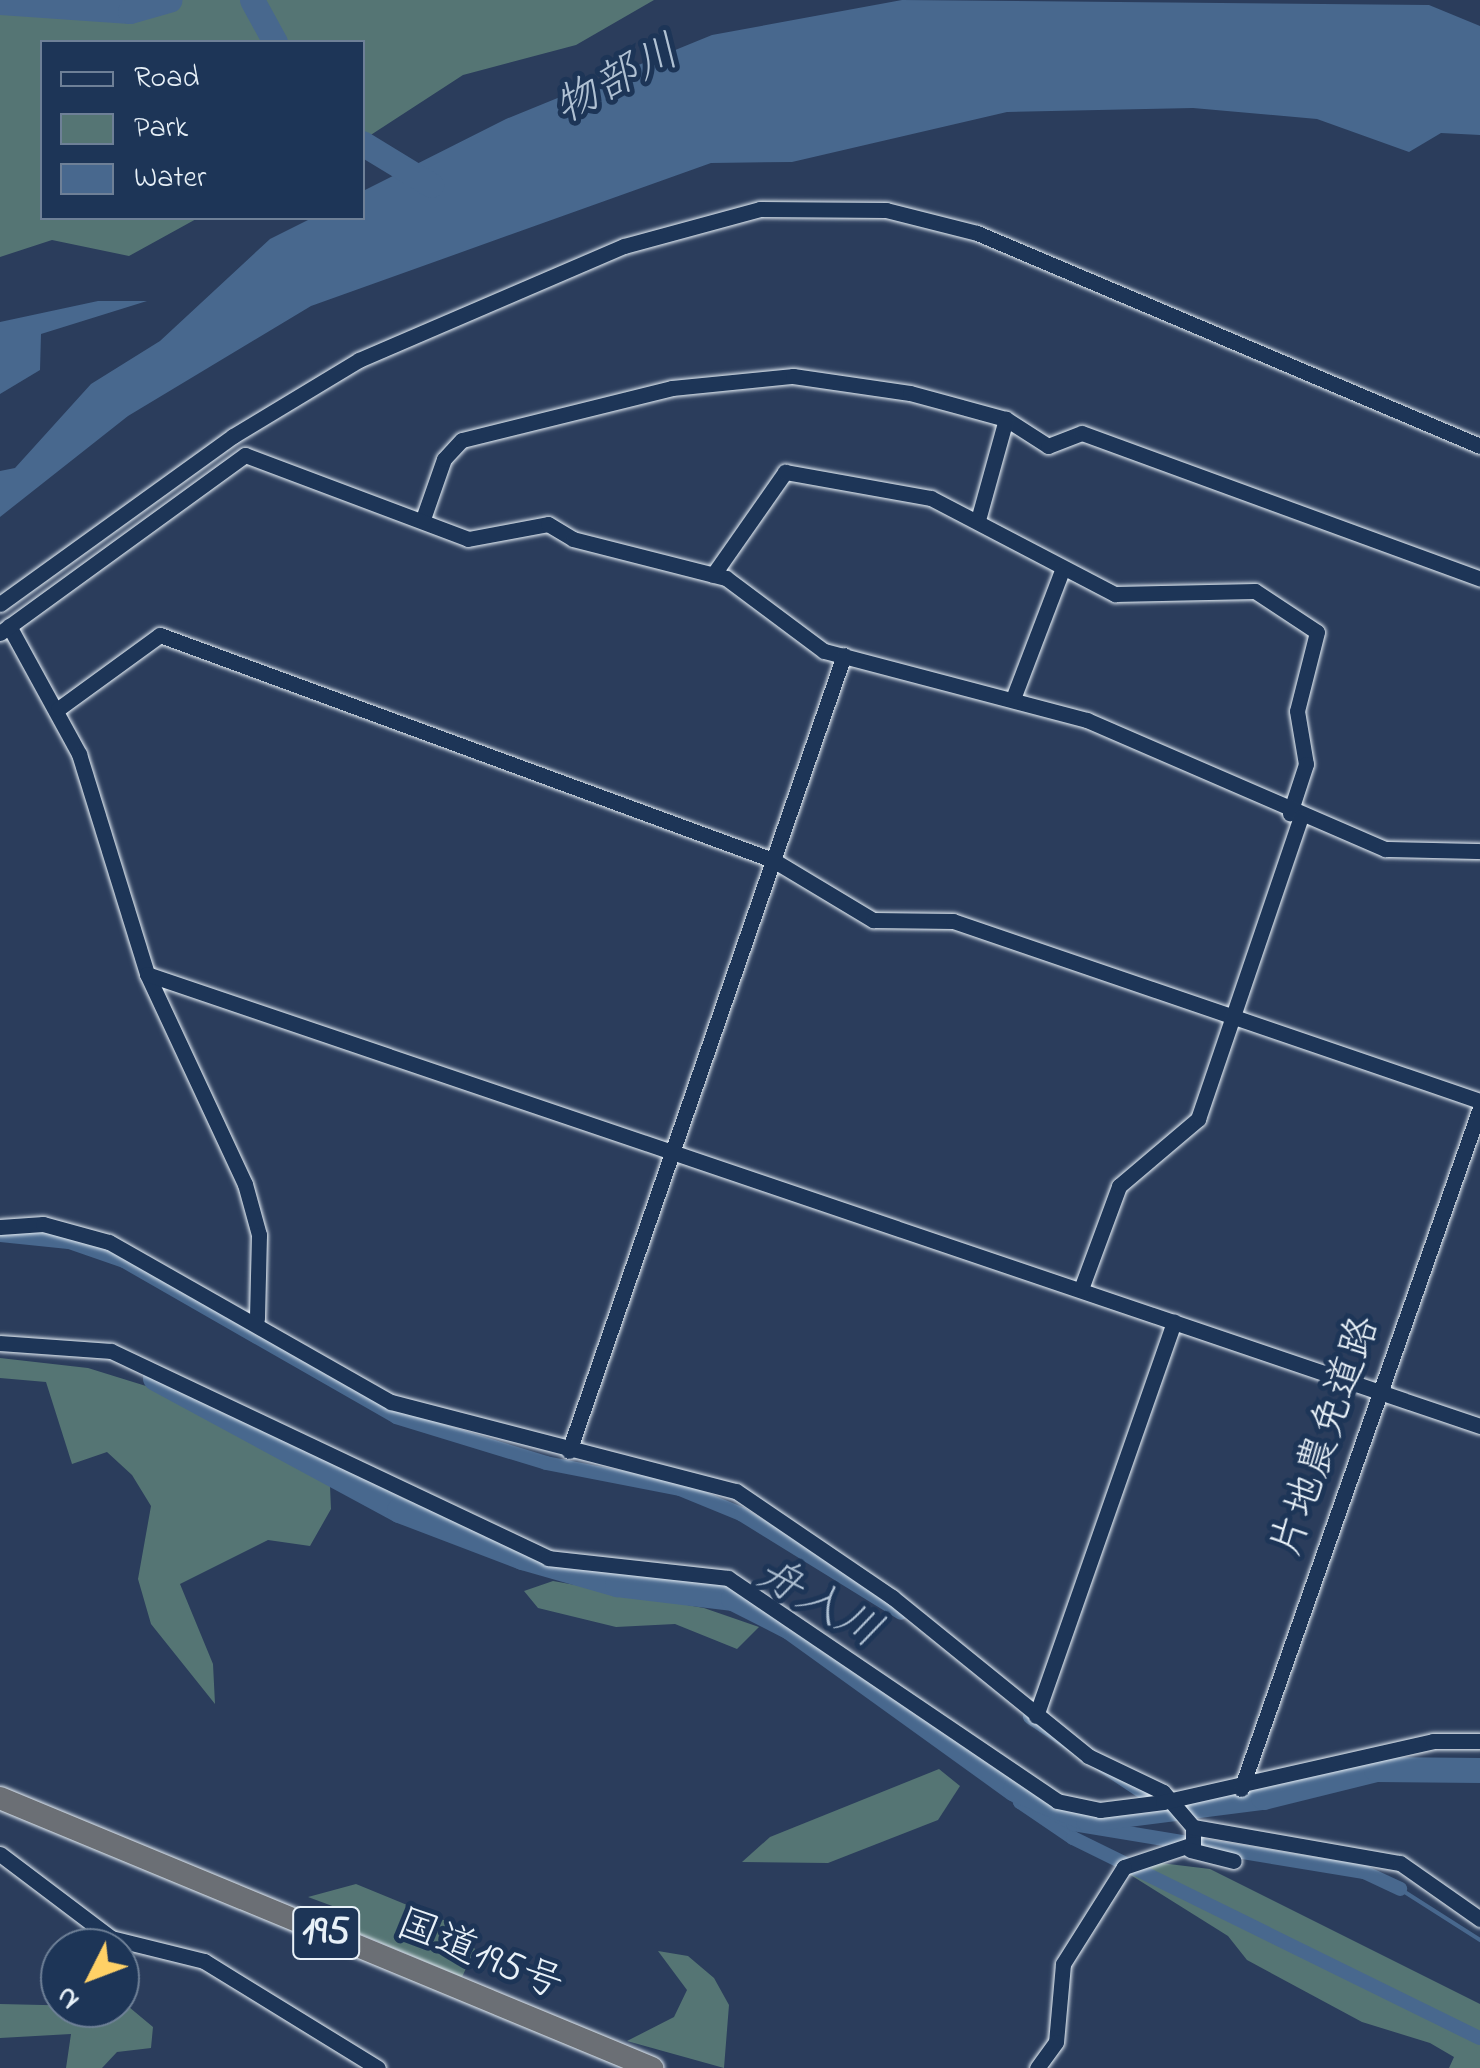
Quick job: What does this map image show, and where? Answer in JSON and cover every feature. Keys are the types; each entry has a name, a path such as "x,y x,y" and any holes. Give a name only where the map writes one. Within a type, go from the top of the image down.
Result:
{"highway":[{"name":"国道195号","path":"0,1798 652,2068"}],"street":[{"path":"0,604 232,436 359,360 624,246 760,209 886,210 976,233 1480,446"},
{"path":"424,516 444,459 462,440 672,388 792,376 1006,419 1048,446 1082,433 1480,578"},
{"path":"978,520 1006,419"},
{"path":"257,1320 259,1235 245,1184 146,974 98,806 58,709 4,630 246,455 424,516 468,539 548,524 574,540 713,575 743,587 800,637 844,655 1014,696 1295,815 1385,848 1480,851"},
{"path":"713,575 785,472 906,491 978,520 1062,570 1115,594 1254,591 1317,632 1297,711 1306,764 1295,815 1235,1018 1198,1120 1119,1186 1081,1289"},
{"path":"1014,696 1062,570"},
{"path":"58,709 160,635 772,860 873,920 953,921 1480,1105"},
{"path":"569,1451 844,655"},
{"path":"146,974 1480,1426"},
{"name":"片地農免道路","path":"1241,1789 1480,1105"},
{"path":"0,1227 44,1224 109,1242 257,1320 391,1402 736,1492 892,1597 1088,1756 1175,1805 1193,1838 1234,1861"},
{"path":"1036,1716 1174,1321"},
{"path":"0,1344 111,1351 548,1558 728,1578 1056,1802 1100,1810 1175,1805 1433,1741 1480,1741"},
{"path":"1037,2068 1056,2042 1063,1964 1128,1863 1193,1838 1400,1863 1480,1919"},
{"path":"0,1854 111,1938 204,1962 378,2068"}],"green space":[{"path":"0,0 654,0 576,45 463,75 365,139 365,40 40,40 40,220 194,220 129,256 52,240 0,257"},
{"path":"0,1358 88,1368 146,1386 330,1486 331,1509 310,1546 268,1540 180,1584 213,1664 215,1704 151,1624 138,1579 151,1506 132,1475 107,1452 72,1464 46,1382 0,1378"},
{"path":"553,1581 704,1608 759,1627 737,1649 675,1624 616,1627 538,1608 524,1591"},
{"path":"939,1769 960,1786 938,1820 828,1863 742,1862 770,1837"},
{"path":"1144,1861 1210,1869 1480,2004 1480,2068 1449,2068 1454,2057 1430,2043 1362,2022 1247,1960 1228,1936 1129,1874"},
{"path":"356,1884 451,1923 475,1949 462,1977 348,1929 335,1907 308,1897"},
{"path":"658,1951 688,1956 714,1978 729,2005 724,2068 627,2041 674,2017 687,1990"},
{"path":"0,2004 40,2005 40,2028 140,2028 140,2016 153,2027 151,2048 117,2052 102,2068 66,2068 71,2034 0,2038"}],"water":[{"name":"物部川","path":"902,0 1429,5 1480,26 1480,135 1441,133 1409,152 1317,119 1193,108 1007,112 792,162 711,163 311,306 128,416 0,517 0,471 15,468 91,384 160,341 270,239 308,220 365,220 365,190 506,119 712,35"},
{"path":"98,301 147,301 41,334 40,370 0,394 0,322"}],"waterway":[{"path":"0,2 130,11 169,0"},
{"path":"252,0 274,40"},
{"path":"365,145 431,185"},
{"path":"0,1235 69,1242 124,1261 396,1417 546,1463 680,1489 741,1514 901,1613"},
{"name":"舟入川","path":"155,1378 399,1510 522,1557 617,1584 733,1598 790,1627 1015,1789 1088,1819 1263,1797 1376,1769 1480,1770"},
{"path":"1030,1717 1162,1805"},
{"path":"1015,1789 1020,1802 1073,1838 1480,2038"},
{"path":"1037,1803 1073,1824 1364,1872 1400,1889"},
{"path":"1400,1889 1480,1940"}]}
